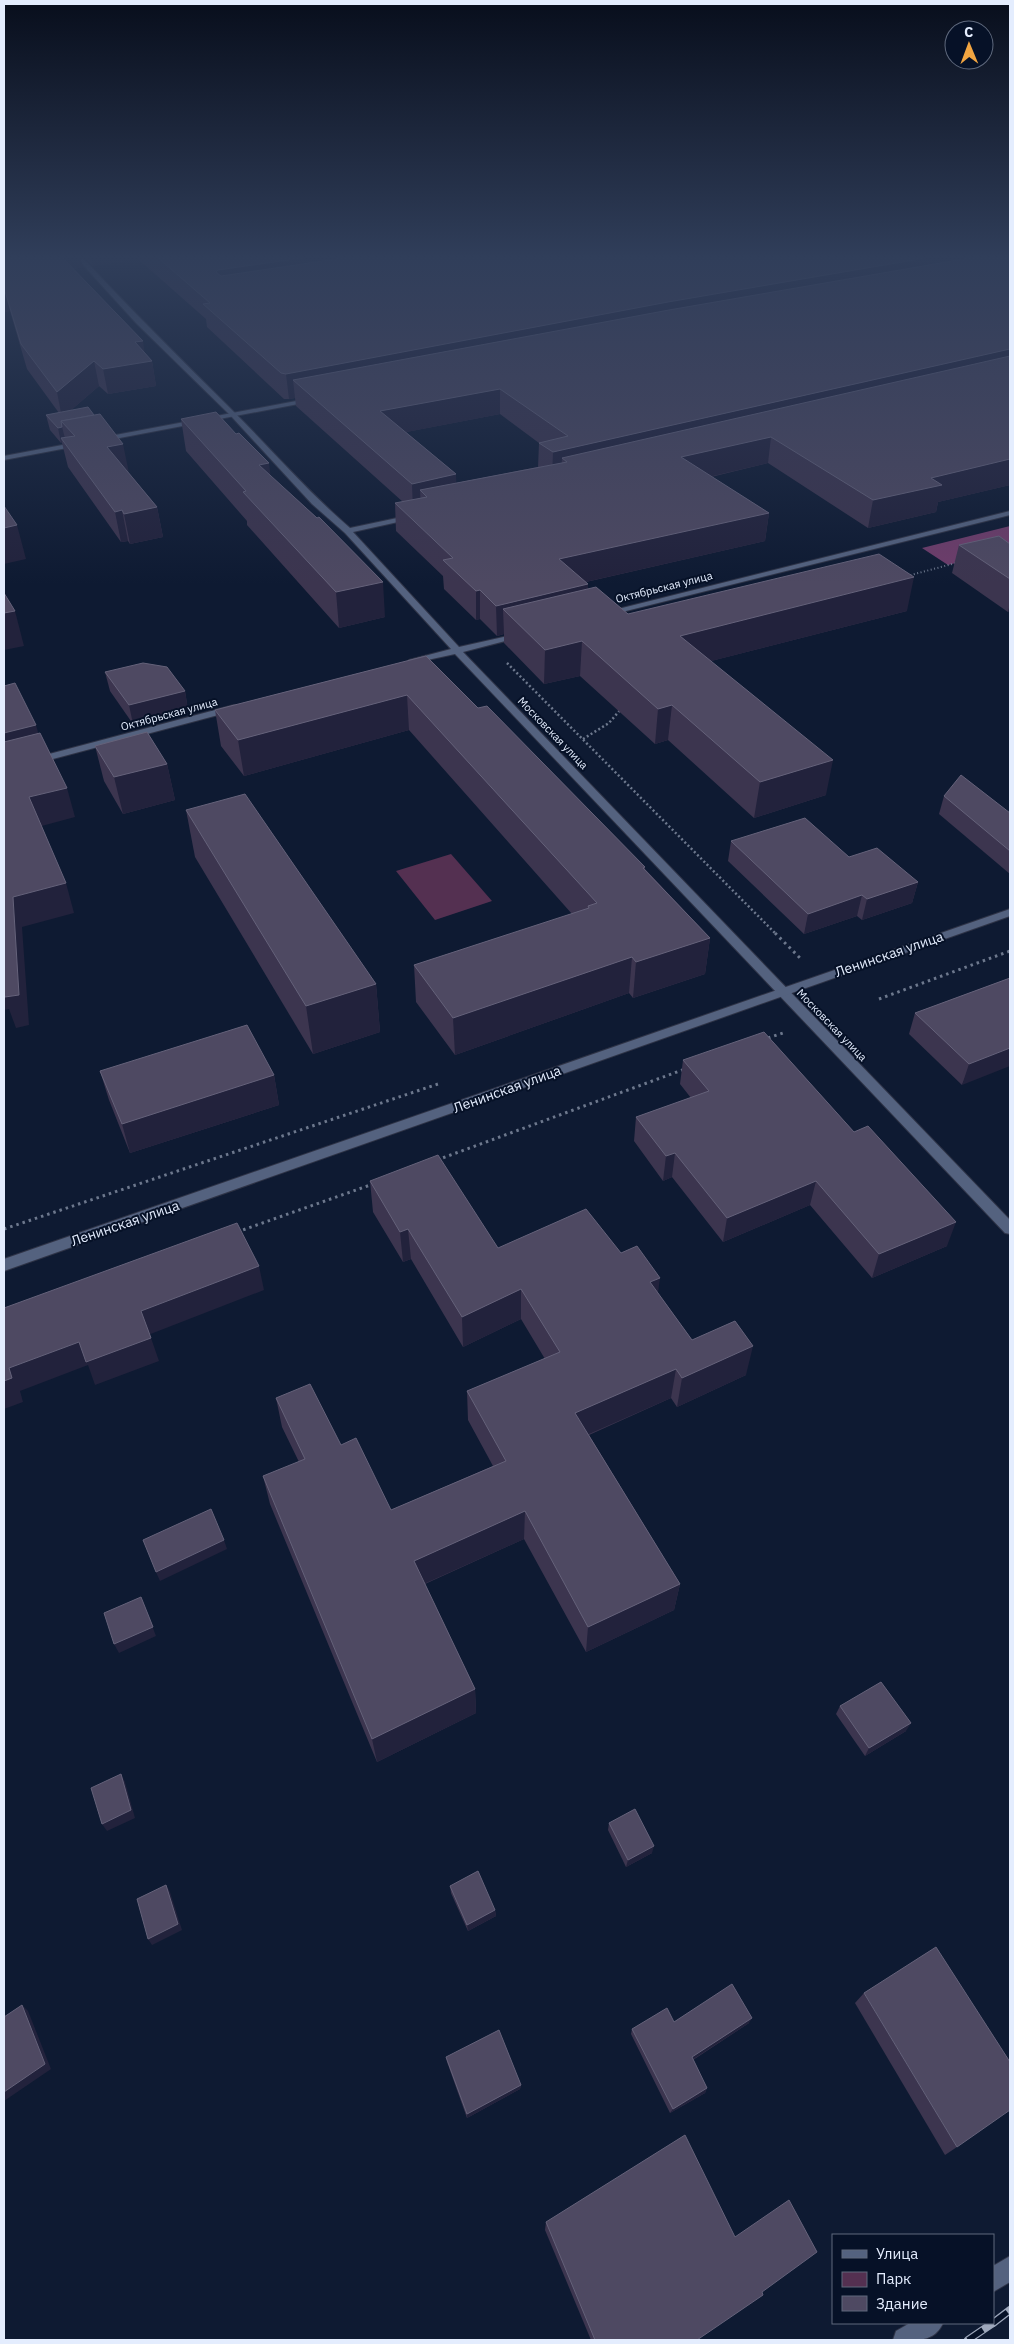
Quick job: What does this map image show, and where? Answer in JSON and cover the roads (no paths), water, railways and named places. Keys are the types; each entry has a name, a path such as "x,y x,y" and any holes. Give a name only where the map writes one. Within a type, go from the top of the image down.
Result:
{"street":[{"name":"Московская улица","path":"181,364 233,415 315,502 348,531 456,650 1010,1229"},
{"path":"4,458 320,398"},
{"name":"Октябрьская улица","path":"593,616 1010,513"},
{"path":"348,531 421,514"},
{"path":"406,664 535,631"},
{"name":"Октябрьская улица","path":"4,769 243,706"},
{"name":"Ленинская улица","path":"4,1265 344,1148 1010,912"},
{"path":"994,2279 1010,2268"},
{"path":"905,2340 929,2324"}],"railway":[{"path":"994,2322 1010,2310"},
{"path":"968,2340 992,2324"}]}
